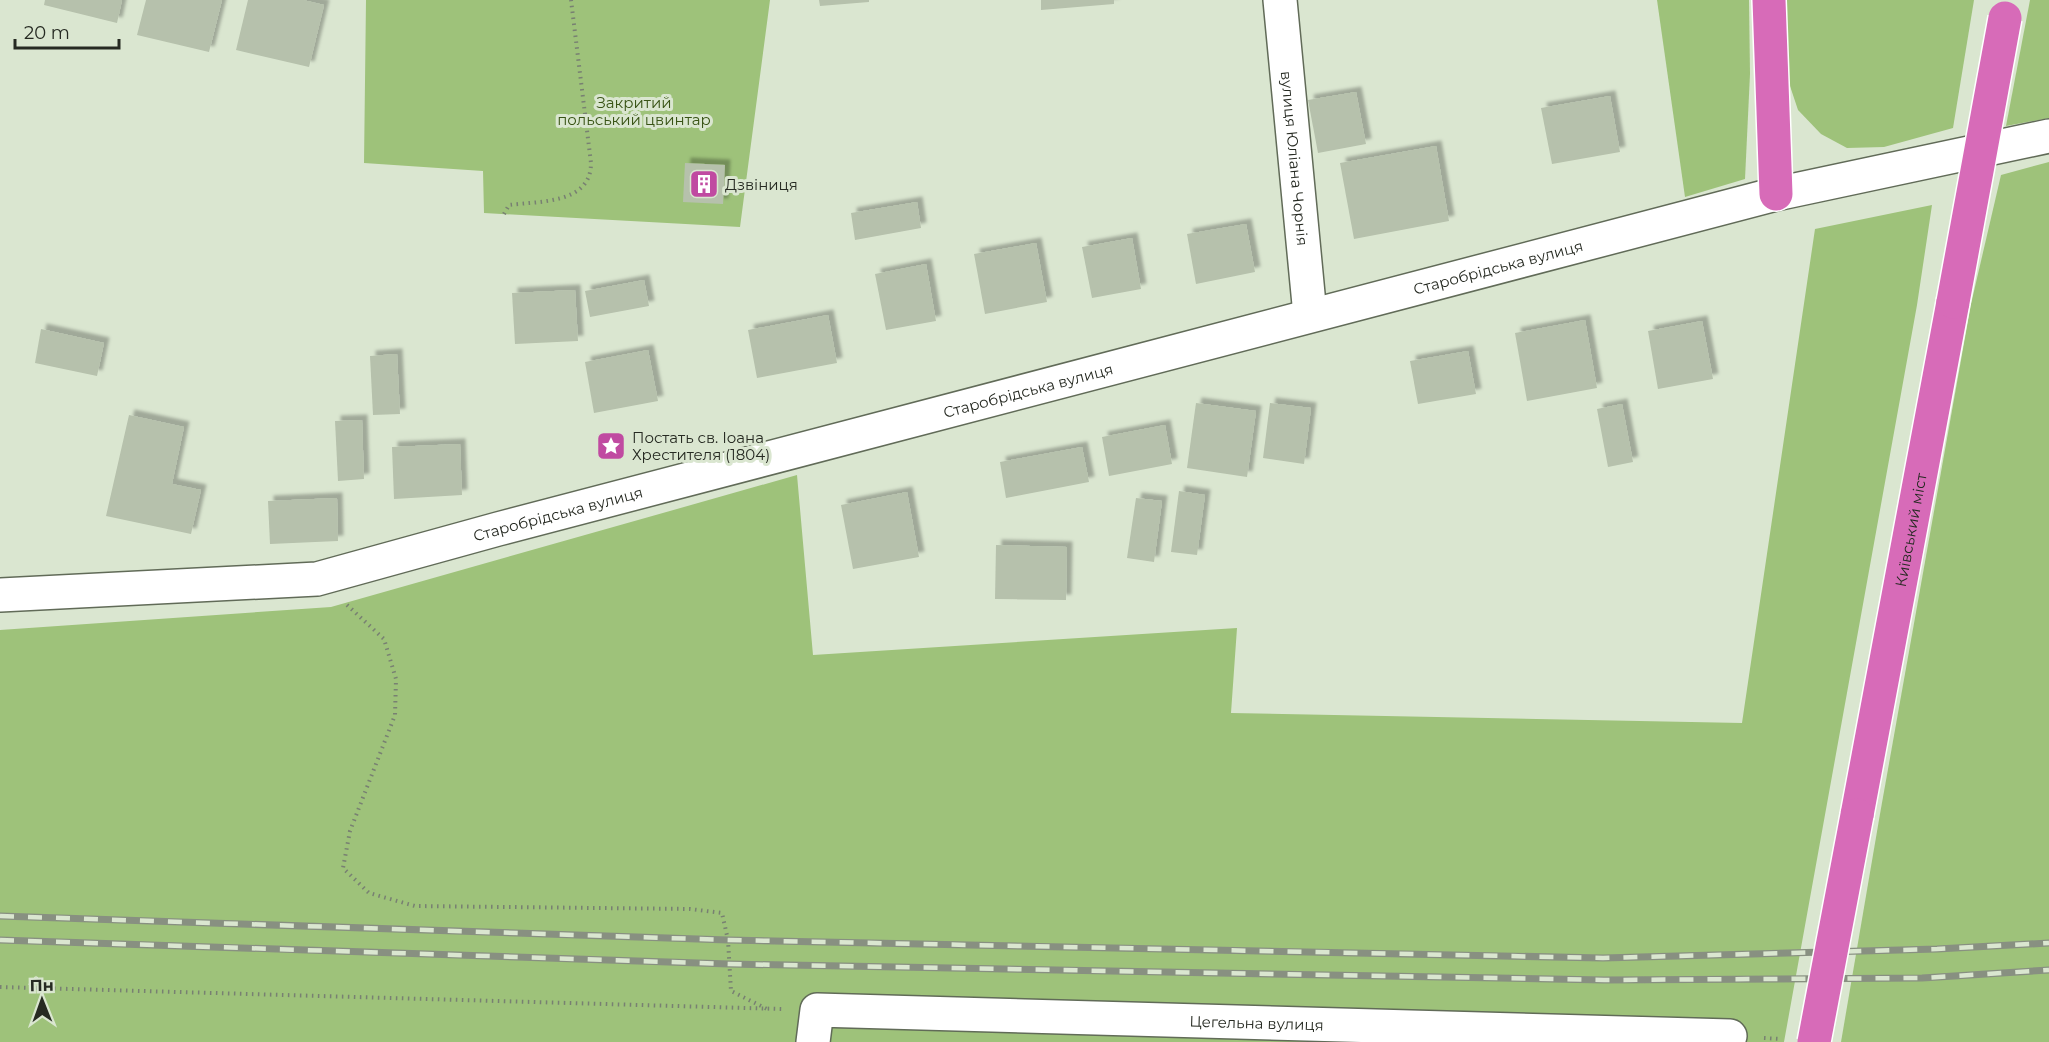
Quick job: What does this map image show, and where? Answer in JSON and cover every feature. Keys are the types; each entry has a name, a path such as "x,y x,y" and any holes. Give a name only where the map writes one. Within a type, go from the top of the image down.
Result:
{"highway":[{"path":"1769,0 1776,194"},
{"name":"Київський міст","path":"1814,1042 2006,9"}],"street":[{"name":"вулиця Юліана Чорнія","path":"1280,0 1310,315"},
{"name":"Старобрідська вулиця","path":"0,595 317,579 510,525 1776,194 2049,136"},
{"name":"Цегельна вулиця","path":"817,1010 1730,1036"},
{"path":"813,1042 817,1010"}],"path":[{"path":"504,214 509,205 572,195 588,182 591,175 571,0"},
{"path":"317,579 384,639 396,679 395,715 350,831 343,868 369,893 415,906 690,909 723,913 728,940 731,991 767,1009"},
{"path":"0,987 817,1010"}],"green space":[{"name":"Закритий польський цвинтар","path":"366,0 770,0 740,227 484,213 483,171 364,163"},
{"path":"1657,0 1749,0 1750,74 1745,179 1685,197"},
{"path":"1783,0 1974,0 1953,128 1884,147 1847,148 1821,134 1798,110 1785,71"},
{"path":"2030,0 2049,0 2049,118 2006,126"},
{"path":"2049,162 2049,1042 1841,1042 1971,304 2001,175"},
{"path":"1932,205 1917,305 1784,1042 0,1042 0,630 331,607 797,475 813,655 1237,628 1231,713 1742,723 1815,229"}],"building":[{"path":"45,0 122,0 117,23 44,5"},
{"path":"146,0 222,0 209,52 137,35"},
{"path":"248,0 303,0 324,5 309,67 236,50"},
{"path":"819,0 869,0 869,2 820,6"},
{"path":"1041,0 1114,0 1114,4 1041,10"},
{"path":"1356,92 1366,144 1318,153 1308,100"},
{"path":"1610,96 1620,152 1552,164 1541,108"},
{"path":"1436,146 1449,221 1354,239 1340,163"},
{"name":"Дзвіниця","path":"685,163 725,165 723,204 683,202"},
{"path":"917,202 921,228 855,240 851,213"},
{"path":"1246,224 1255,272 1196,284 1187,234"},
{"path":"1132,238 1141,289 1092,298 1082,247"},
{"path":"1036,243 1047,302 985,314 974,254"},
{"path":"926,264 936,321 886,330 875,274"},
{"path":"644,280 649,306 590,317 585,291"},
{"path":"575,290 578,341 515,344 512,293"},
{"path":"828,315 837,363 757,378 748,330"},
{"path":"1585,320 1597,388 1527,401 1515,333"},
{"path":"1702,321 1713,379 1658,389 1648,331"},
{"path":"41,329 104,343 97,376 35,363"},
{"path":"648,350 658,401 594,413 585,362"},
{"path":"1468,351 1476,394 1418,404 1410,361"},
{"path":"397,354 400,414 373,415 370,356"},
{"path":"1196,403 1256,411 1247,477 1187,468"},
{"path":"1270,403 1311,408 1304,464 1263,458"},
{"path":"1622,404 1633,462 1608,467 1597,409"},
{"path":"129,415 184,427 172,484 201,490 191,534 106,516"},
{"path":"362,420 364,479 338,481 335,421"},
{"path":"1165,425 1172,464 1109,476 1102,437"},
{"path":"460,444 462,495 394,499 392,447"},
{"path":"1082,447 1089,482 1006,498 1000,462"},
{"path":"1179,491 1205,495 1197,555 1171,552"},
{"path":"907,492 919,557 853,569 841,505"},
{"path":"337,498 338,541 270,544 268,501"},
{"path":"1136,498 1162,501 1154,562 1127,558"},
{"path":"996,545 1067,547 1066,600 995,599"}],"railway":[{"path":"0,916 728,940 1603,958 1937,949 2049,943"},
{"path":"0,940 729,964 1604,980 1922,978 2049,970"}],"place":[{"name":"Дзвіниця","path":"704,184"},
{"name":"Постать св. Іоана Хрестителя (1804)","path":"611,446"}]}
